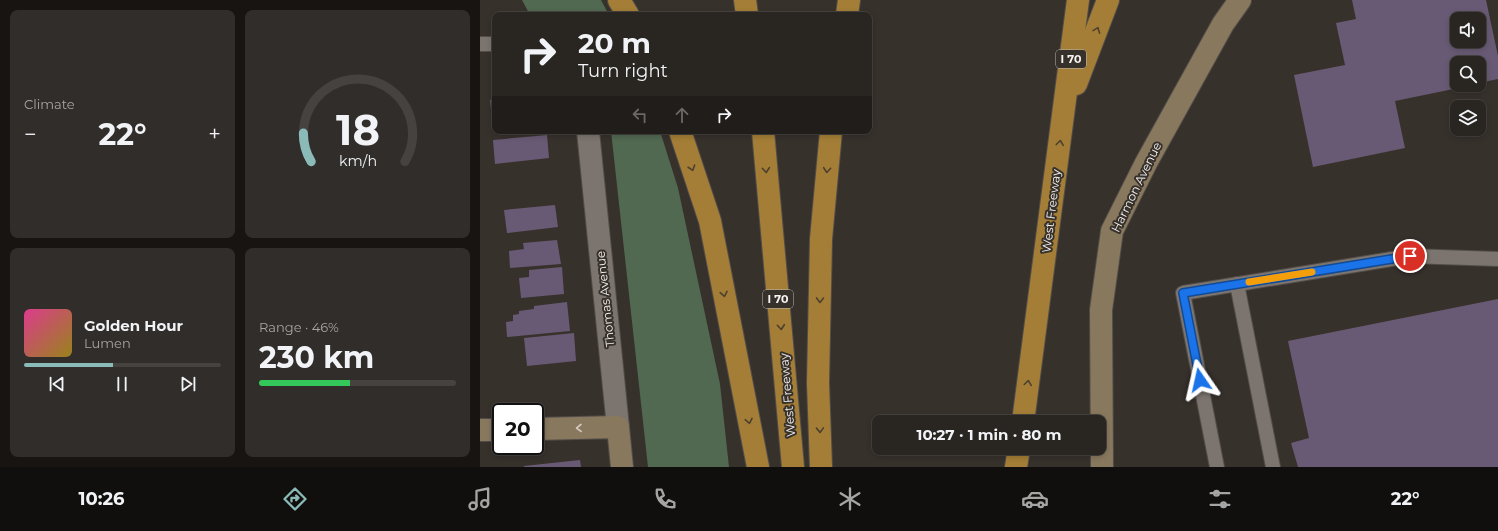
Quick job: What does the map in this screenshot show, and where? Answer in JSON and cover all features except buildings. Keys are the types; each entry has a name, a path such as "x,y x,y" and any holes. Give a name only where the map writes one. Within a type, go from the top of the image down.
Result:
{"highway":[{"path":"619,0 626,12"},
{"path":"746,0 748,12"},
{"path":"847,12 849,0"},
{"name":"West Freeway","path":"1024,415 1078,0"},
{"path":"1063,119 1108,0"},
{"path":"681,134 710,221 758,467"},
{"name":"West Freeway","path":"763,134 793,467"},
{"path":"821,467 818,383 821,239 830,134"},
{"path":"1016,467 1018,455"}],"main road":[{"name":"Harmon Avenue","path":"1102,467 1101,310 1112,232 1150,156 1223,24 1240,0"},
{"path":"544,429 618,427"},
{"name":"Thomas Avenue","path":"618,427 622,467"},
{"path":"480,430 492,430"}],"street":[{"name":"Thomas Avenue","path":"588,134 618,427"}],"lane":[{"path":"480,44 492,44"},
{"path":"1217,467 1183,293 1410,256 1498,259"},
{"path":"1237,284 1273,467"}],"green space":[{"path":"522,0 601,0 607,12 528,12"},
{"path":"611,134 661,134 678,188 720,384 729,467 648,467"}],"slow traffic":[{"path":"1249,282 1312,272"}],"route":[{"path":"1200,380 1183,293 1410,256"}]}
